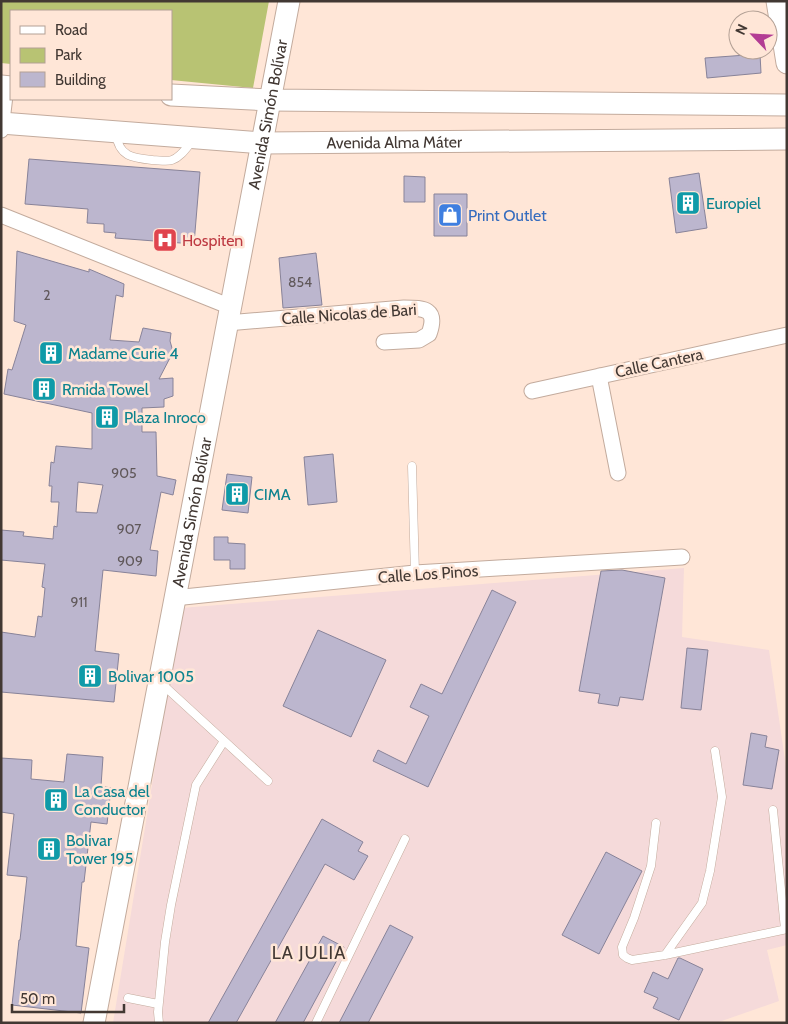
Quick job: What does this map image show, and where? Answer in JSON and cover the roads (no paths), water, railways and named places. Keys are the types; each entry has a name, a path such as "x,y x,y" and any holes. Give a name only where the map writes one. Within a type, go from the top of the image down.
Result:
{"main road":[{"name":"Avenida Simón Bolívar","path":"94,1023 289,1"},
{"path":"778,1 787,63"},
{"path":"172,95 270,100 787,105"},
{"name":"Avenida Alma Máter","path":"2,123 262,143 787,139"}],"street":[{"path":"1,130 6,87"},
{"name":"Calle Nicolas de Bari","path":"1,215 229,315 404,308 426,310 431,315 433,324 429,334 419,340 384,342"},
{"name":"Calle Cantera","path":"532,391 787,335"},
{"path":"599,376 618,473"},
{"name":"Calle Los Pinos","path":"174,598 415,573 682,557"}],"lane":[{"path":"412,466 415,573"},
{"path":"159,681 268,781"},
{"path":"159,1023 158,1004 165,942 196,785 224,741"},
{"path":"665,955 702,903 710,871 722,797 715,751"},
{"path":"656,823 651,866 634,918 622,947 623,954 632,960 665,955 786,929 774,810"},
{"path":"316,1023 405,839"},
{"path":"128,998 158,1004"}],"place":[{"name":"Europiel","path":"688,203"},
{"name":"Print Outlet","path":"450,215"},
{"name":"Hospiten","path":"165,240"},
{"name":"Madame Curie 4","path":"51,353"},
{"name":"Rmida Towel","path":"44,389"},
{"name":"Plaza Inroco","path":"107,417"},
{"name":"CIMA","path":"237,494"},
{"name":"Bolivar 1005","path":"90,676"},
{"name":"La Casa del Conductor","path":"56,800"},
{"name":"Bolivar Tower 195","path":"49,849"}],"district":[{"name":"LA JULIA","path":"309,953"}]}
